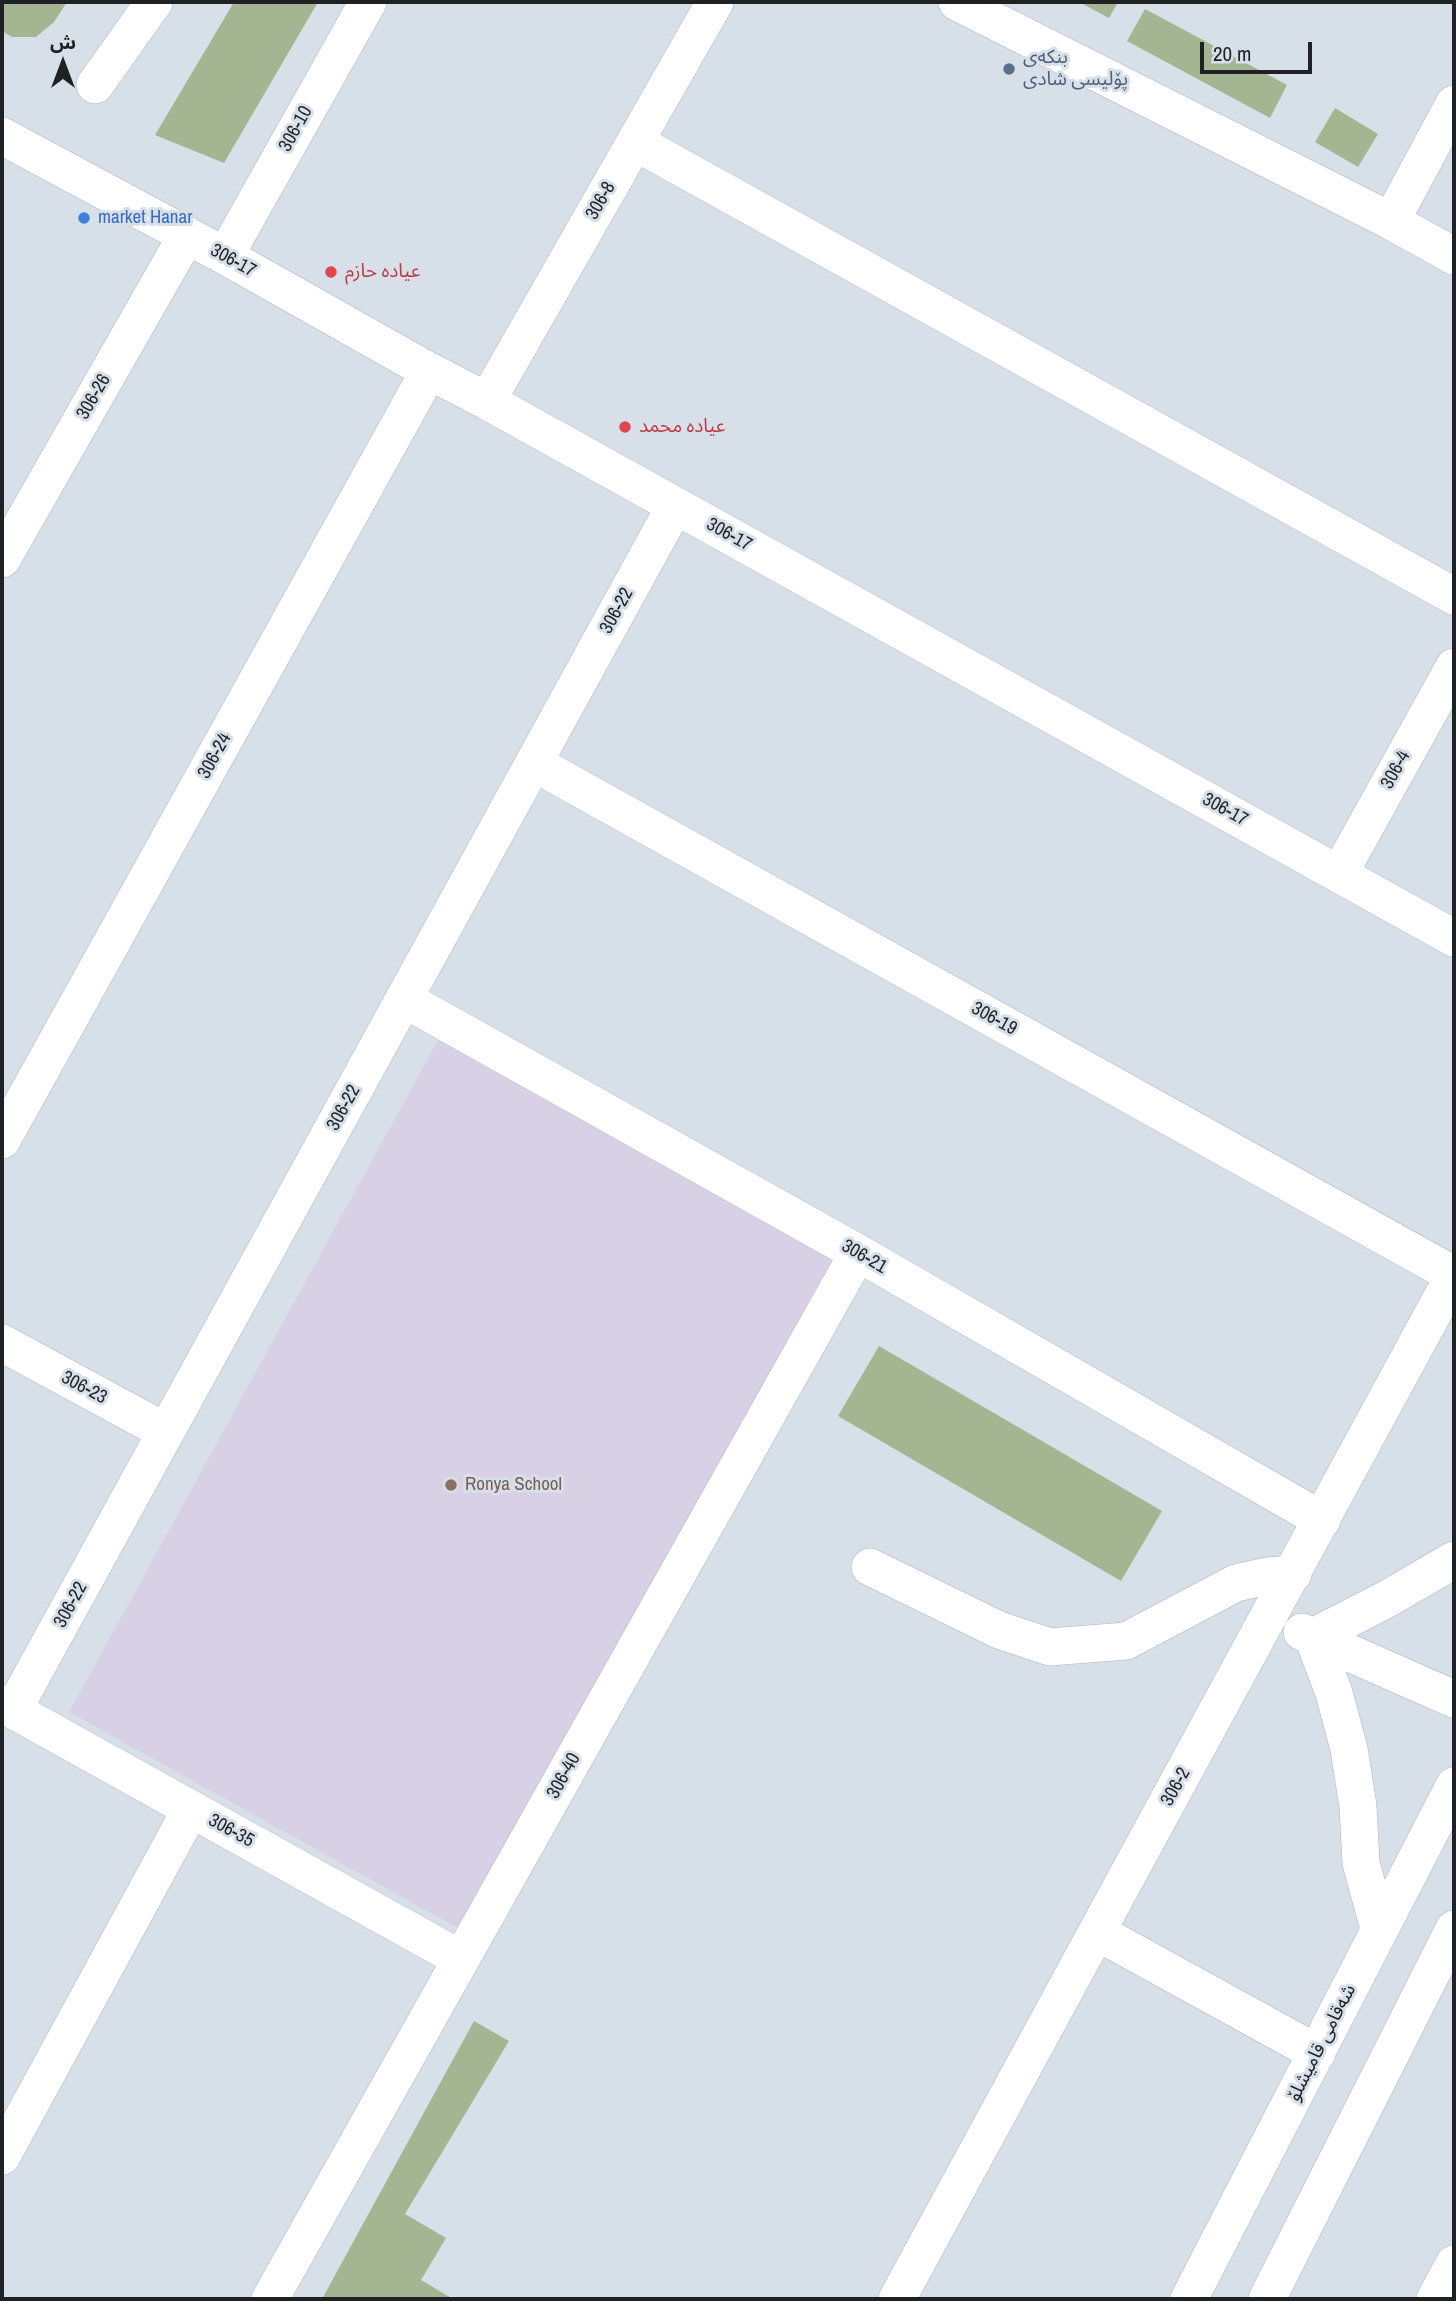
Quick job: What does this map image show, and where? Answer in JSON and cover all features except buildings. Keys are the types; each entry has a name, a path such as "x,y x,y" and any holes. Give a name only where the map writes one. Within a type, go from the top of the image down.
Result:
{"street":[{"path":"94,85 154,2"},
{"name":"306-10","path":"225,256 368,2"},
{"name":"306-8","path":"487,401 715,2"},
{"path":"957,2 1013,14 1454,256"},
{"path":"1391,221 1454,104"},
{"name":"306-17","path":"2,136 187,235 1454,938"},
{"path":"635,142 1454,596"},
{"name":"306-26","path":"2,559 187,235"},
{"name":"306-24","path":"2,1140 429,371"},
{"name":"306-22","path":"7,1707 166,1432 675,506"},
{"name":"306-4","path":"1339,874 1454,667"},
{"name":"306-19","path":"534,763 1454,1275"},
{"name":"306-21","path":"404,999 858,1253 1322,1520"},
{"name":"306-40","path":"270,2299 858,1253"},
{"name":"306-2","path":"897,2299 1454,1275"},
{"name":"306-23","path":"2,1343 166,1432"},
{"path":"1313,1637 1387,1599 1454,1560"},
{"path":"870,1567 999,1630 1050,1647 1126,1641 1236,1583 1293,1574"},
{"path":"1269,1617 1454,1699"},
{"path":"1313,1637 1334,1693 1349,1749 1358,1806 1361,1863 1379,1929"},
{"name":"306-35","path":"7,1707 461,1959"},
{"name":"شەقامی قامیشلۆ","path":"1189,2299 1454,1786"},
{"path":"2,2156 191,1809"},
{"path":"1267,2299 1446,1953 1454,1929"},
{"path":"1097,1932 1317,2053"},
{"path":"1435,2299 1454,2264"}],"shaded area":[{"name":"Ronya School","path":"443,1031 833,1257 465,1932 69,1712"}],"green space":[{"path":"2,2 67,2 54,22 36,37 12,37 2,31"},
{"path":"234,2 318,2 224,163 155,135"},
{"path":"1079,2 1118,2 1109,18"},
{"path":"1145,9 1287,85 1270,118 1127,41"},
{"path":"1335,108 1378,134 1358,167 1315,142"},
{"path":"879,1346 1162,1511 1121,1581 838,1416"},
{"path":"474,2021 509,2041 405,2214 446,2238 421,2280 453,2299 322,2299"}],"place":[{"name":"بنکەی پۆلیسی شادی","path":"1009,69"},
{"name":"market Hanar","path":"84,218"},
{"name":"عياده حازم","path":"331,272"},
{"name":"عياده محمد","path":"625,427"},
{"name":"Ronya School","path":"451,1485"}]}
